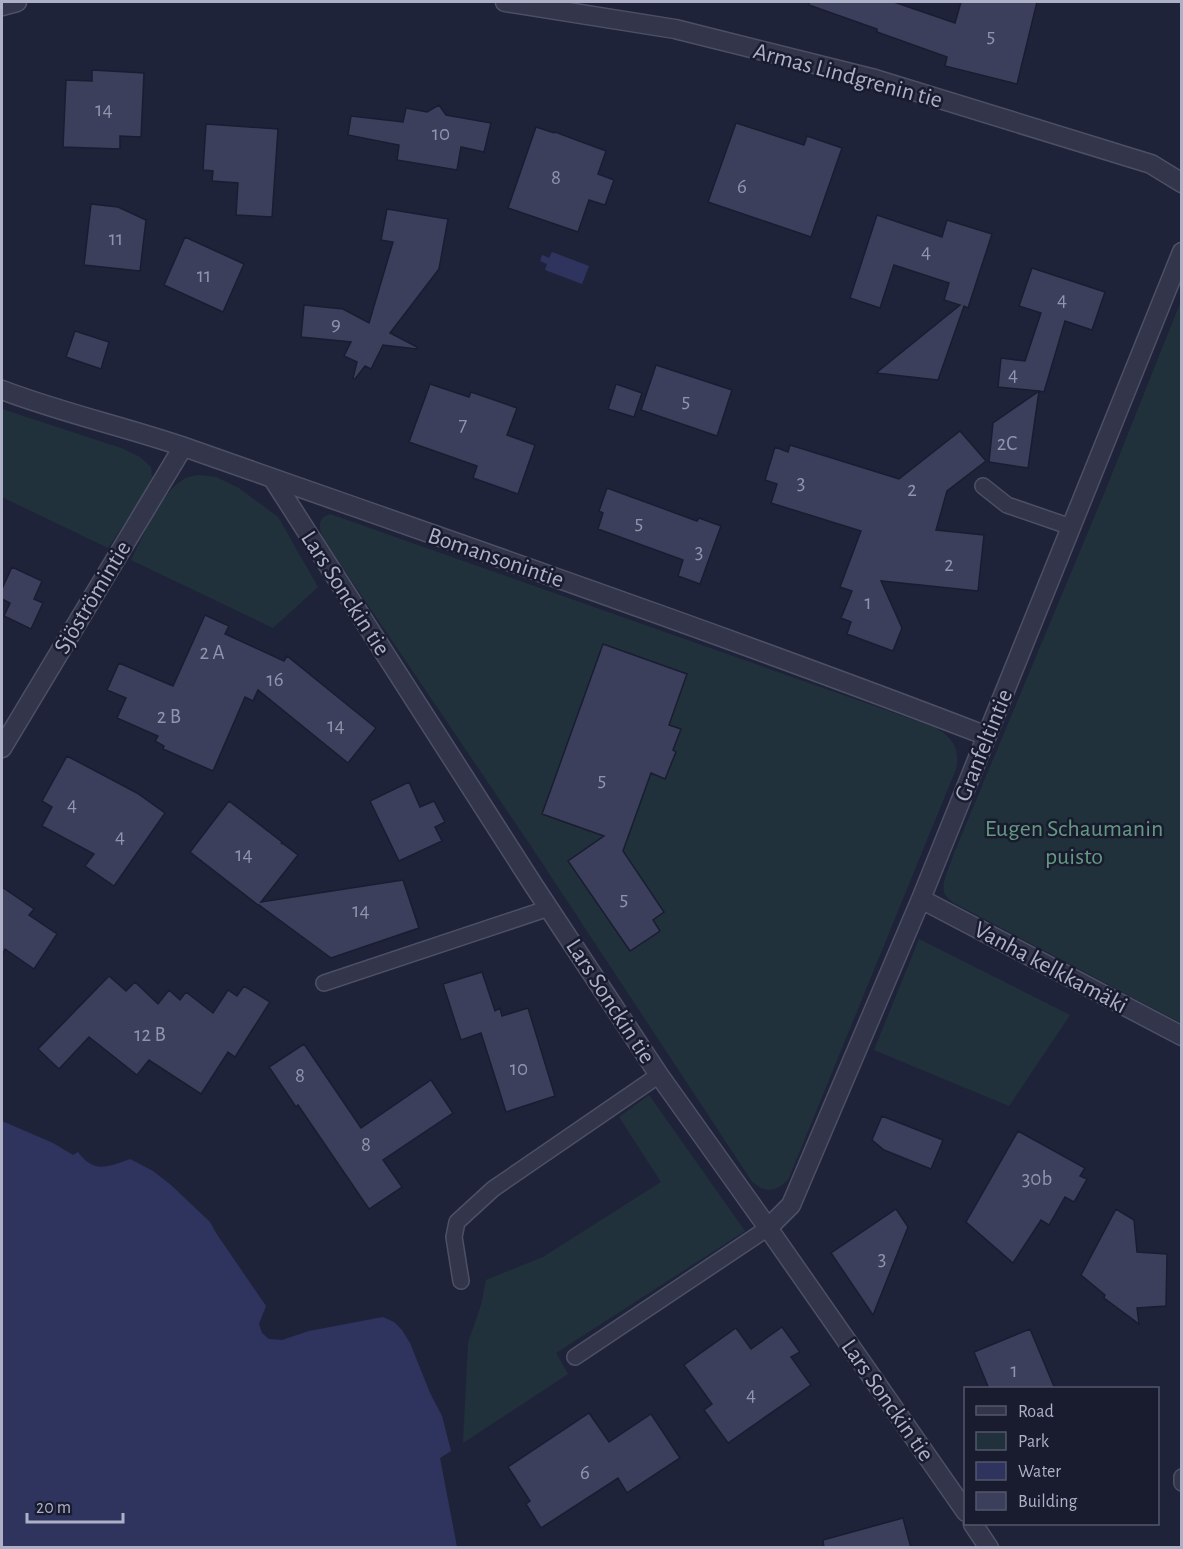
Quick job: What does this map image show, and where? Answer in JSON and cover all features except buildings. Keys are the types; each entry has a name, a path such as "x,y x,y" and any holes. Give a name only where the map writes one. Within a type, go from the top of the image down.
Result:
{"street":[{"path":"2,6 17,2"},
{"name":"Armas Lindgrenin tie","path":"505,2 675,29 875,79 1151,164 1182,183"},
{"name":"Granfeltintie","path":"768,1228 791,1205 921,899 1182,252"},
{"name":"Bomansonintie","path":"2,390 183,447 636,606 848,682 987,736"},
{"name":"Sjöströmintie","path":"2,748 183,447"},
{"name":"Lars Sonckin tie","path":"273,479 659,1075 964,1509"},
{"name":"Vanha kelkkamäki","path":"921,899 1182,1036"},
{"path":"974,1525 989,1548"}],"lane":[{"path":"983,486 1006,505 1071,527"},
{"path":"324,983 549,908"},
{"path":"461,1281 454,1237 457,1222 493,1189 659,1075"},
{"path":"575,1357 768,1228"},
{"path":"1182,1477 1182,1483"}],"green space":[{"name":"Eugen Schaumanin puisto","path":"1181,301 1182,1023 954,903 945,895 943,888 954,853 1106,489"},
{"path":"2,409 121,448 140,457 151,467 152,477 146,491 108,548 2,497"},
{"path":"199,475 216,477 239,488 278,517 318,587 273,628 131,560 153,517 173,487 183,480"},
{"path":"330,514 931,726 949,737 957,754 956,769 788,1180 783,1184 769,1190 751,1180 531,846 324,540 320,525 322,518"},
{"path":"919,939 1070,1015 1009,1106 874,1050"},
{"path":"649,1095 745,1231 556,1353 568,1374 463,1443 468,1343 481,1305 486,1280 543,1257 661,1182 619,1117"}],"water":[{"path":"552,252 589,266 582,284 545,270 547,264 540,261 542,255 549,258"},
{"path":"2,1121 53,1143 73,1155 78,1152 90,1164 96,1166 108,1166 130,1159 153,1171 171,1185 210,1222 266,1306 259,1324 262,1333 269,1339 282,1340 309,1331 383,1317 394,1322 410,1343 442,1416 451,1451 440,1458 457,1547 2,1547"}]}
